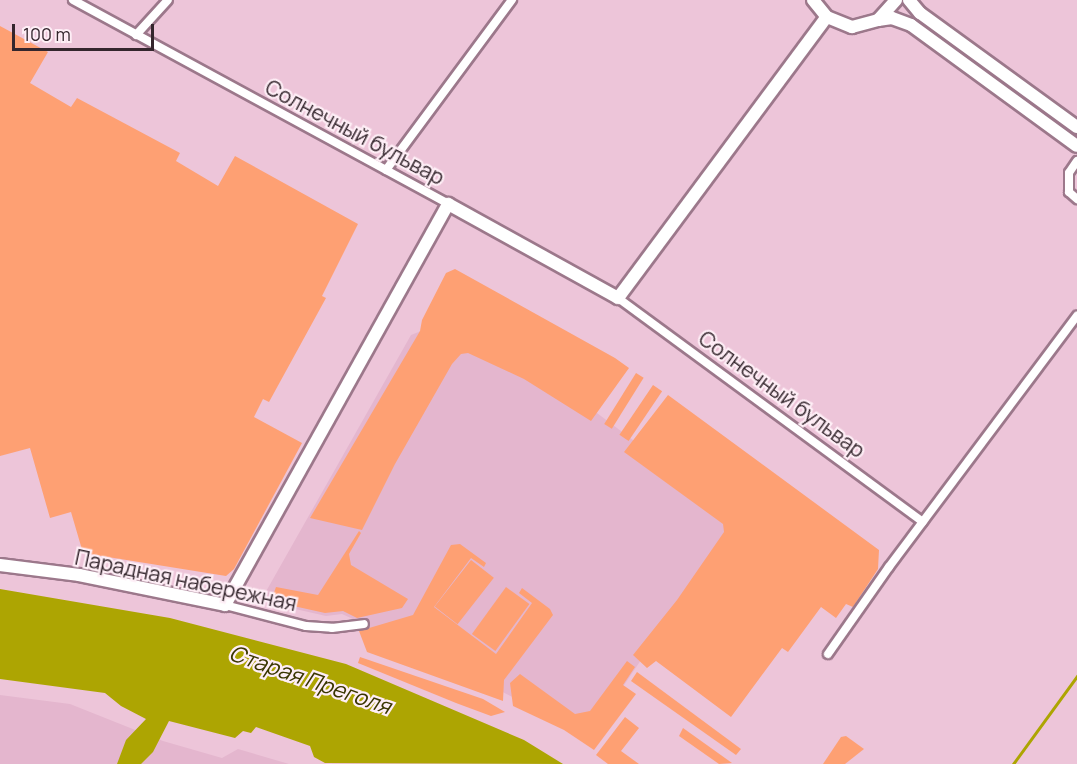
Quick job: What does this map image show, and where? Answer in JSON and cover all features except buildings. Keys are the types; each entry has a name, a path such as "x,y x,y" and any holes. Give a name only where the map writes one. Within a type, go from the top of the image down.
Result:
{"main road":[{"path":"813,0 827,18 852,27 892,18 911,25 1077,146"},
{"path":"878,20 896,0"},
{"path":"909,0 920,13 1077,127"},
{"path":"618,298 827,18"},
{"path":"225,605 448,204"},
{"name":"Солнечный бульвар","path":"448,204 618,298"},
{"name":"Парадная набережная","path":"0,565 79,575 225,605"}],"street":[{"name":"Солнечный бульвар","path":"73,0 448,204"},
{"path":"136,35 168,0"},
{"path":"386,170 512,0"},
{"path":"1077,161 1069,173 1069,192 1077,199"},
{"name":"Солнечный бульвар","path":"618,298 923,522"},
{"path":"828,654 923,522 1077,316"},
{"name":"Парадная набережная","path":"225,605 306,626 332,628 364,624"}],"shaded area":[{"path":"0,26 48,52 30,83 71,107 77,98 180,153 176,161 218,186 235,156 358,224 322,296 326,298 269,402 263,399 254,417 302,443 234,569 226,576 83,553 71,512 50,518 30,448 0,456"},
{"path":"455,269 629,368 591,421 524,379 468,353 461,354 452,364 395,464 362,530 310,518 420,331 422,320 446,273"},
{"path":"436,325 585,404 742,522 643,657 587,740 552,717 483,682 370,635 364,624 342,614 326,616 269,603 264,595 411,335"},
{"path":"636,373 644,378 612,429 604,424"},
{"path":"653,385 662,391 629,441 619,435"},
{"path":"668,395 879,550 878,569 853,607 846,604 836,618 821,607 788,652 782,648 731,717 656,661 647,668 633,655 677,600 724,532 723,524 624,452"},
{"path":"359,531 361,533 349,554 351,565 408,599 402,608 357,618 343,611 325,613 271,601 276,587 318,595"},
{"path":"460,544 486,563 484,567 471,558 434,607 496,654 532,603 519,593 522,588 550,609 553,615 504,680 503,701 367,652 359,631 413,615 451,545"},
{"path":"471,560 494,578 458,624 435,606"},
{"path":"506,587 529,604 495,651 472,634"},
{"path":"360,657 483,699 505,712 491,716 456,703 358,663"},
{"path":"627,661 635,667 623,685 636,694 594,750 564,730 513,706 510,683 520,674 575,714 590,711"},
{"path":"637,672 741,749 736,755 631,681"},
{"path":"0,695 70,704 163,741 222,758 238,749 289,764 0,764"},
{"path":"625,717 639,728 621,751 639,764 608,764 596,755"},
{"path":"683,728 732,763 719,764 679,736"},
{"path":"846,736 864,749 845,764 823,764 841,737"}],"water":[{"name":"Старая Преголя","path":"0,589 170,618 346,664 524,740 563,764 325,763 314,757 310,746 256,727 251,733 243,731 235,738 169,721 153,752 141,764 117,764 126,740 146,719 121,706 105,693 0,679"}],"waterway":[{"path":"1013,764 1077,676"}]}
